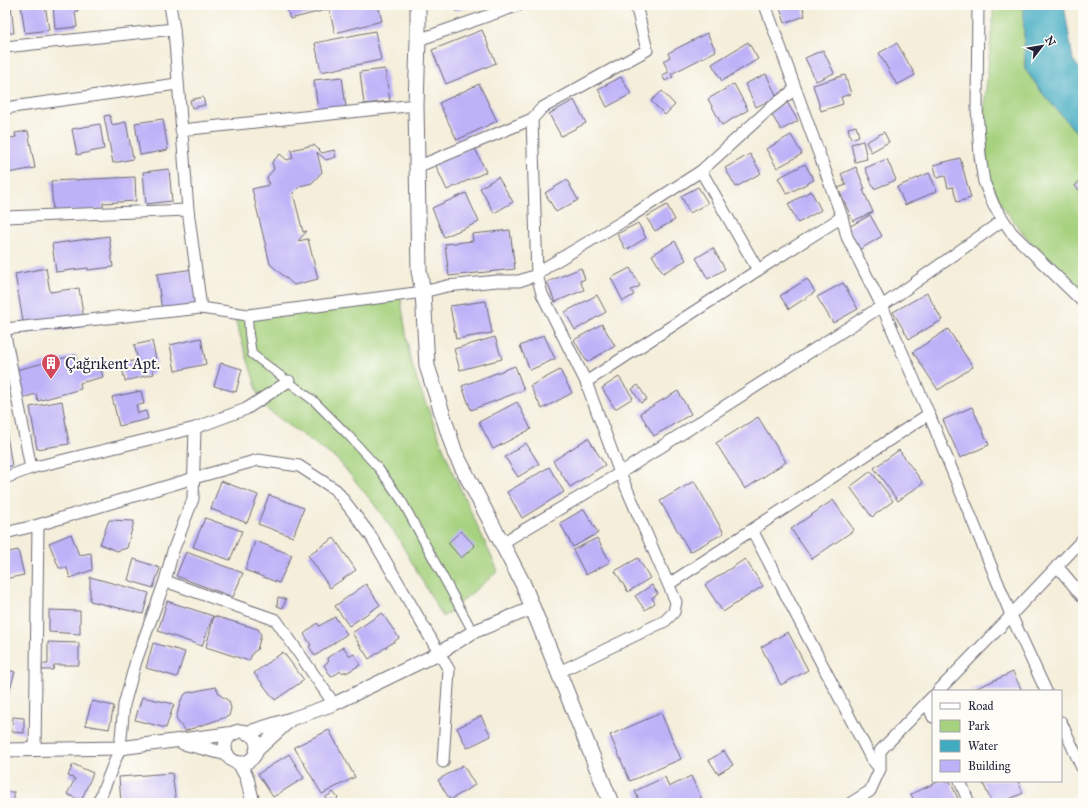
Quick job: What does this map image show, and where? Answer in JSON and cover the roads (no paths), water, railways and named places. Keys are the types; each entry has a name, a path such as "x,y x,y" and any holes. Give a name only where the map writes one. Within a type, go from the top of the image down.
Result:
{"main road":[{"path":"418,5 416,105 419,271 423,292 427,366 455,453 523,584 611,803"}],"street":[{"path":"170,5 174,29 177,84 188,210 201,308"},
{"path":"418,40 519,5"},
{"path":"417,167 532,119 542,108 647,50 636,5"},
{"path":"765,5 842,217 847,237 882,306 929,414 1011,615 1046,690"},
{"path":"978,5 977,108 980,156 984,182 994,206 1012,233 1083,302"},
{"path":"5,48 174,29"},
{"path":"5,108 177,84"},
{"path":"5,329 201,308 248,315 423,292 447,286 519,281 537,275 548,266 625,220 701,171 768,110 795,89"},
{"path":"181,130 416,105"},
{"path":"532,119 537,275 542,294 586,382 620,473 676,602 674,612 665,621 559,672"},
{"path":"701,171 758,270"},
{"path":"5,217 188,210"},
{"path":"586,382 842,217"},
{"path":"502,543 620,473 882,306 1004,220"},
{"path":"248,315 252,354 314,401 379,469 402,501 473,632"},
{"path":"5,335 31,468"},
{"path":"5,478 31,468 195,428 246,409 289,381"},
{"path":"669,584 929,414"},
{"path":"98,803 120,748 124,705 136,661 165,581 173,551 193,499 195,428"},
{"path":"5,533 38,525 258,460 299,466 336,490 371,536 449,670 443,762"},
{"path":"35,750 35,640 38,525"},
{"path":"752,530 872,758 880,769"},
{"path":"939,690 1083,539"},
{"path":"1057,566 1083,597"},
{"path":"165,581 276,620 334,704"},
{"path":"291,719 256,751 250,760 245,763 233,761 227,754 225,746 226,741 230,736 291,719 334,704 439,653 473,632 533,608"},
{"path":"851,803 870,790 880,769 880,751 930,699"},
{"path":"930,699 932,711"},
{"path":"1062,724 1083,770"},
{"path":"5,750 120,748 240,733 251,735 255,740 256,751"},
{"path":"177,741 227,754"},
{"path":"239,763 246,778 253,803"},
{"path":"960,782 969,803"}],"water":[{"path":"1023,5 1064,5 1073,60 1083,73 1083,140 1043,94 1025,69"}],"place":[{"name":"Çağrıkent Apt.","path":"51,380"}]}
